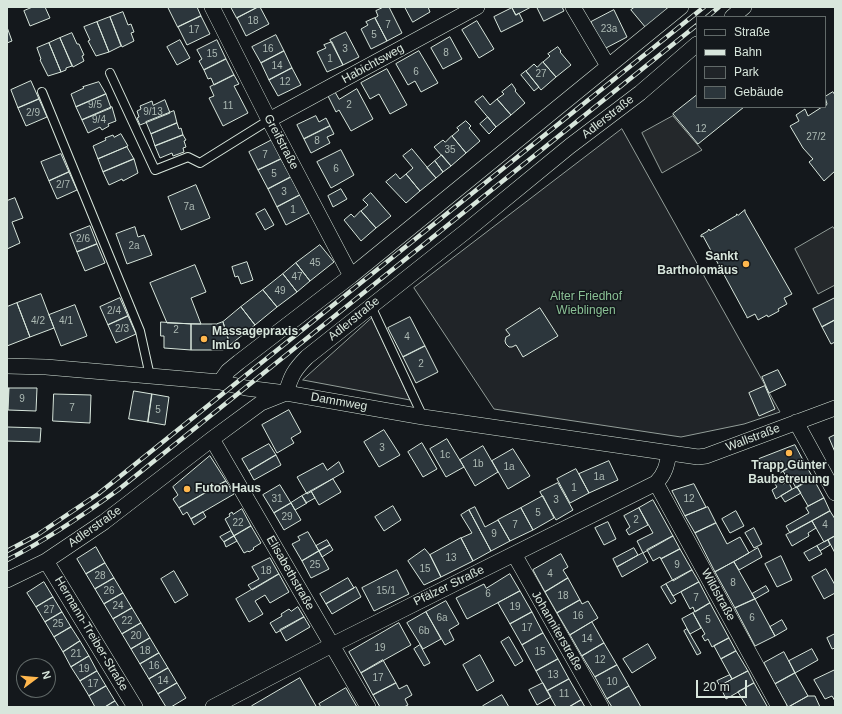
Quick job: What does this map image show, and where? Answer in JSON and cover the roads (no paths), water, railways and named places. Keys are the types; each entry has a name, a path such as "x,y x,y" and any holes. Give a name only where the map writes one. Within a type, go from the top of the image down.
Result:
{"street":[{"name":"Greifstraße","path":"212,7 269,120 351,276"},
{"name":"Habichtsweg","path":"269,120 477,7"},
{"path":"573,7 608,66"},
{"path":"223,381 228,371 239,362 351,276 681,7"},
{"path":"733,16 744,7"},
{"name":"Adlerstraße","path":"7,580 46,561 104,522 261,403 286,392 291,376 307,357 570,146 640,93 696,45"},
{"name":"Dammweg","path":"7,366 46,367 223,381 246,388 286,392 424,417 669,453"},
{"name":"Wallstraße","path":"669,453 698,457 706,456 835,408"},
{"path":"796,422 835,493"},
{"name":"Elisabethstraße","path":"212,439 368,707"},
{"path":"656,483 668,464 669,453"},
{"name":"Pfälzer Straße","path":"213,707 332,645 656,483"},
{"name":"Wildstraße","path":"656,483 779,707"},
{"name":"Johanniterstraße","path":"514,554 601,707"},
{"name":"Hermann-Treiber-Straße","path":"46,561 135,707"}],"lane":[{"path":"110,73 155,170 188,157 200,163 269,120"},
{"path":"42,92 140,331 150,376"},
{"path":"371,306 424,417"}],"railway":[{"path":"7,551 37,535 98,494 704,7"},
{"path":"708,16 719,7"},
{"path":"7,560 64,527 118,490 696,26"}],"place":[{"name":"Sankt Bartholomäus","path":"746,264"},
{"name":"Massagepraxis ImLo","path":"204,339"},
{"name":"Trapp Günter Baubetreuung","path":"789,453"},
{"name":"Futon Haus","path":"187,489"}],"park label":[{"name":"Alter Friedhof Wieblingen","path":"586,304"}]}
